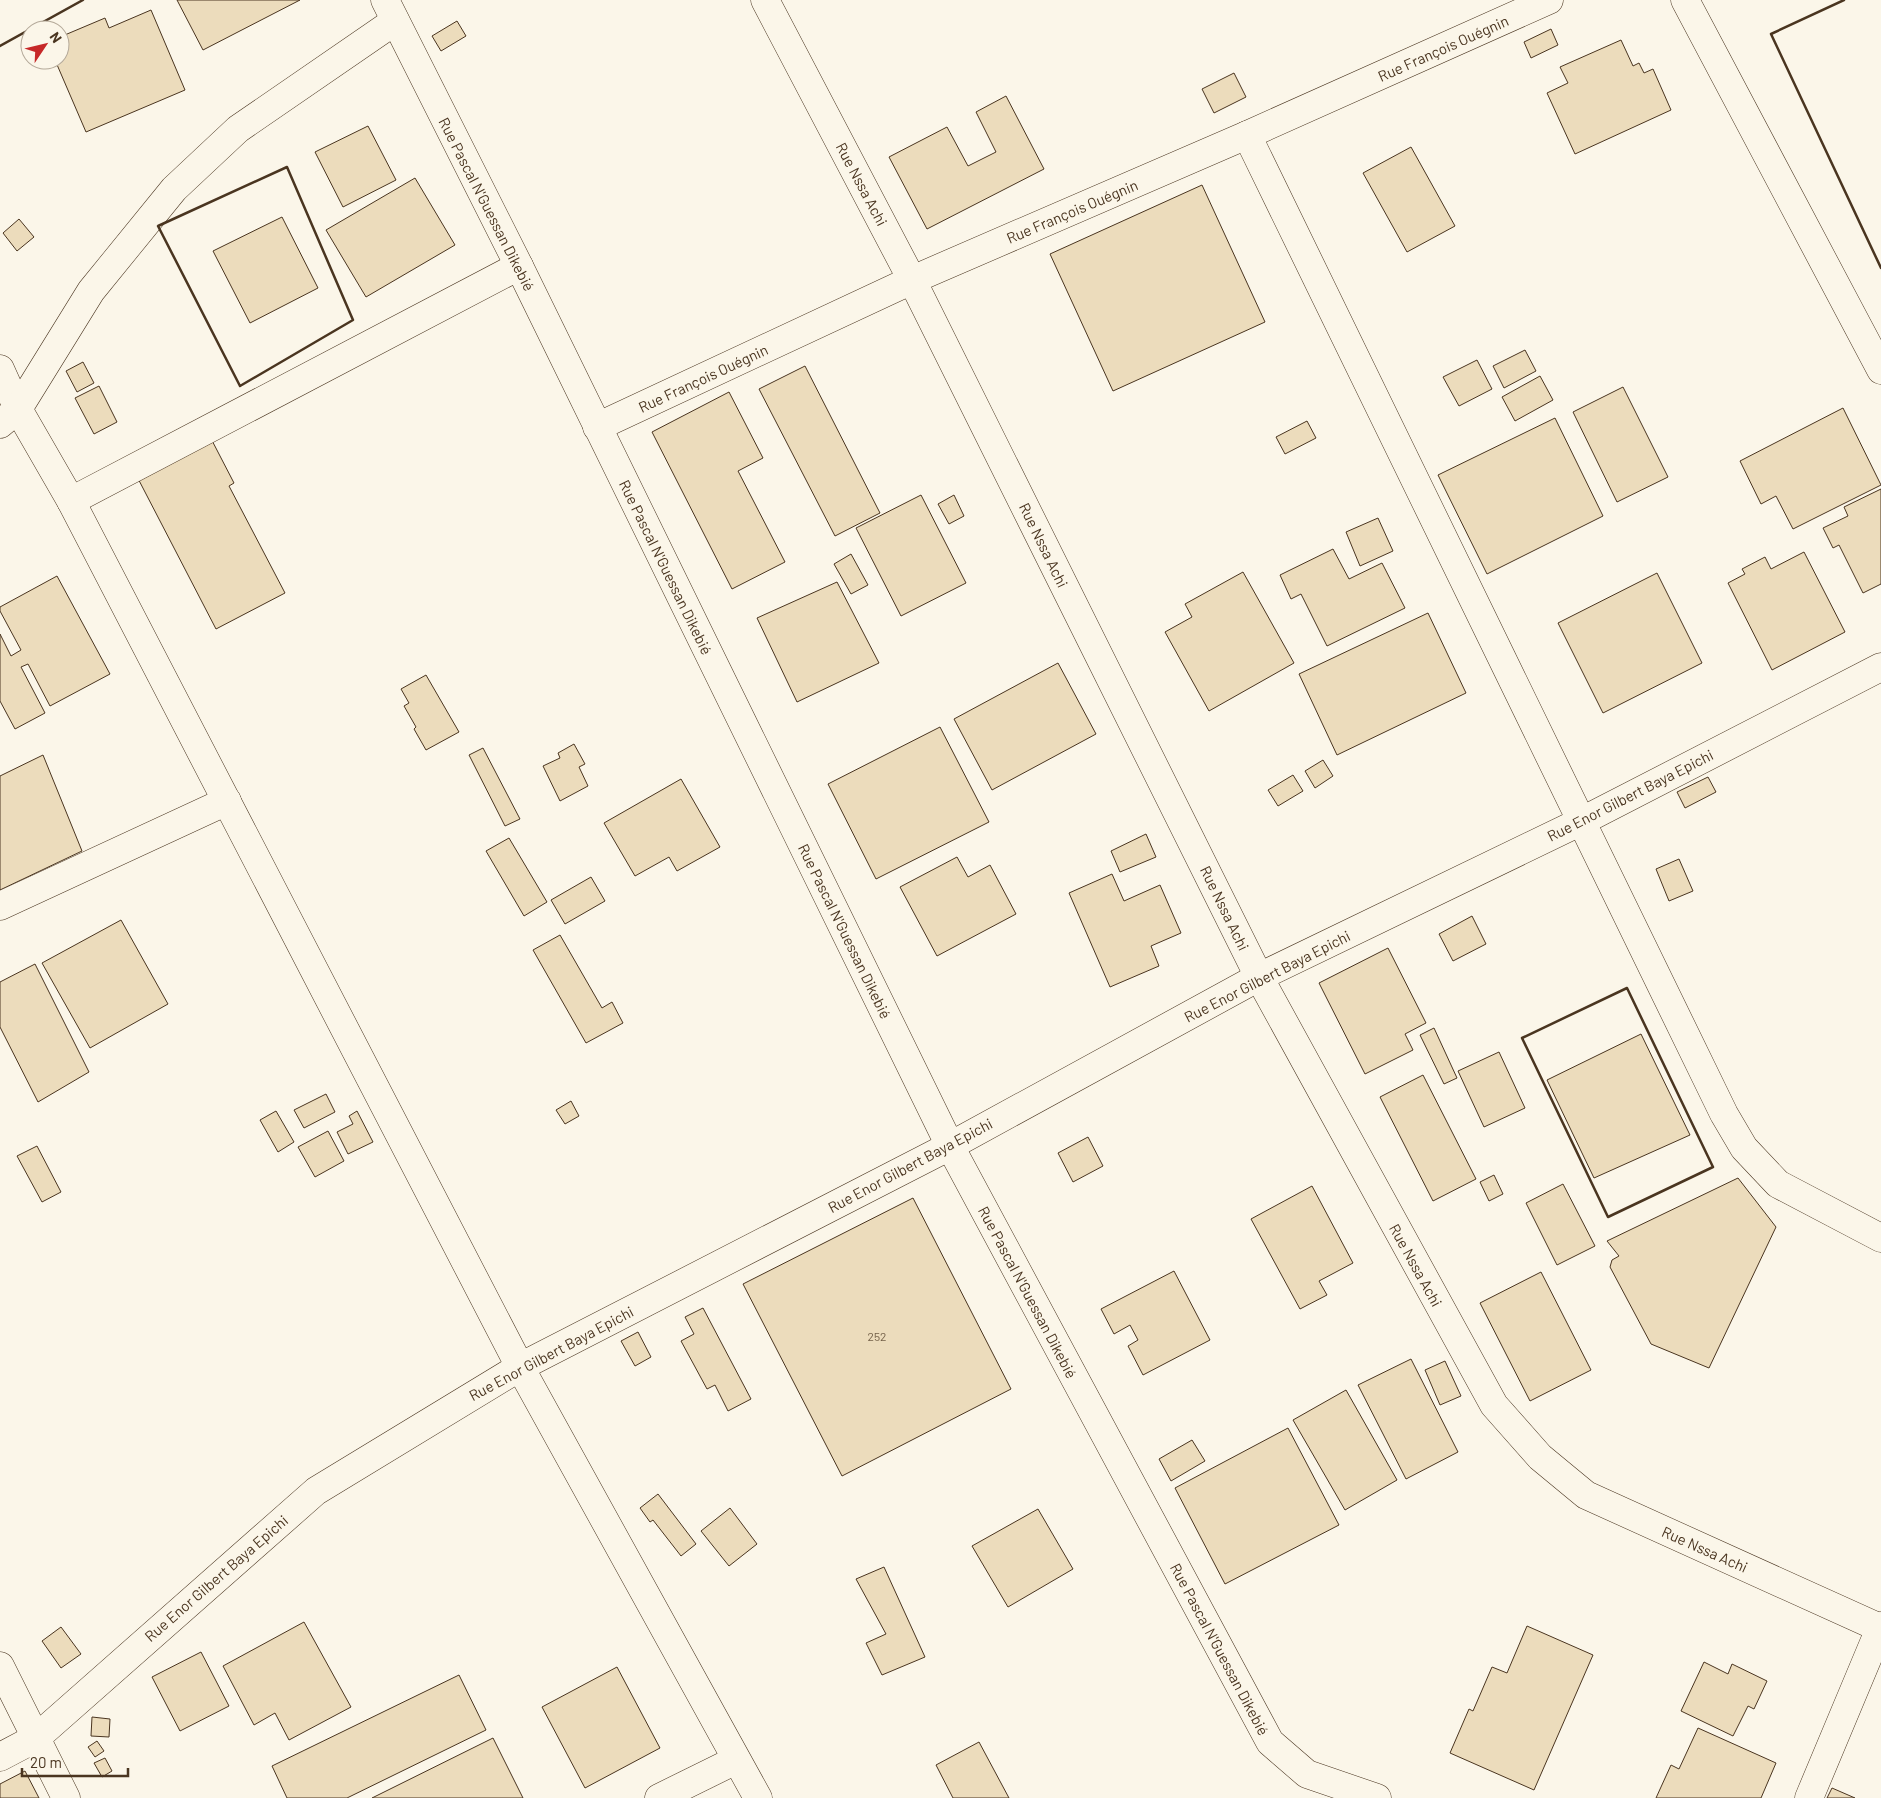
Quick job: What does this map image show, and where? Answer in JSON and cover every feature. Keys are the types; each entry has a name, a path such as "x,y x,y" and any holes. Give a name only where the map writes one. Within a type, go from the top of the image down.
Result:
{"street":[{"name":"Rue François Ouégnin","path":"597,427 912,280 1247,135 1549,0"},
{"path":"1685,0 1881,370"},
{"name":"Rue Nssa Achi","path":"768,1 912,280 1259,977 1494,1406 1540,1458 1586,1495 1881,1627"},
{"path":"9,417 91,291 174,188 238,129 390,10"},
{"name":"Rue Pascal N'Guessan Dikebié","path":"390,10 519,266 950,1146 1270,1742 1307,1774 1377,1798"},
{"path":"1247,135 1724,1114 1744,1148 1778,1184 1881,1238"},
{"path":"71,501 519,266"},
{"path":"0,369 9,417 71,501 520,1367 758,1798"},
{"name":"Rue Enor Gilbert Baya Epichi","path":"0,1757 36,1738 316,1491 520,1367 950,1146 1259,977 1582,820 1881,667"},
{"path":"0,906 227,801"},
{"path":"1810,1798 1881,1627"},
{"path":"0,1666 66,1798"},
{"path":"659,1798 736,1760"}],"building":[{"path":"177,0 300,0 203,50"},
{"path":"151,10 185,90 86,132 59,70 70,70 70,33 105,18 109,28"},
{"path":"457,21 466,36 441,51 432,36"},
{"path":"1551,29 1558,45 1531,58 1524,42"},
{"path":"1621,40 1633,66 1639,63 1644,73 1653,69 1671,110 1575,154 1547,93 1568,83 1560,67"},
{"path":"1234,73 1246,97 1214,113 1202,89"},
{"path":"1006,96 1044,169 927,229 889,157 947,127 968,166 996,152 976,112"},
{"path":"368,126 396,180 343,207 315,152"},
{"path":"1411,147 1455,226 1407,252 1363,173"},
{"path":"415,178 455,245 366,297 326,230"},
{"path":"1202,185 1265,322 1113,391 1050,254"},
{"path":"282,217 318,288 250,323 213,251"},
{"path":"19,219 34,237 17,251 3,233"},
{"path":"1525,350 1536,371 1504,388 1493,366"},
{"path":"1477,360 1492,389 1459,406 1443,377"},
{"path":"83,362 94,383 77,392 66,371"},
{"path":"805,366 880,513 835,536 759,389"},
{"path":"1540,376 1553,400 1515,421 1502,397"},
{"path":"99,386 117,422 94,434 75,398"},
{"path":"1623,387 1668,477 1617,502 1573,412"},
{"path":"729,392 763,458 738,471 785,562 732,589 652,432"},
{"path":"1843,408 1881,485 1793,529 1776,496 1761,504 1740,461"},
{"path":"1555,418 1603,516 1487,574 1438,475"},
{"path":"1307,421 1316,438 1285,454 1276,437"},
{"path":"205,427 234,483 229,486 285,593 216,629 131,465"},
{"path":"1881,489 1881,584 1863,593 1839,545 1833,548 1823,528 1848,516 1844,507"},
{"path":"921,495 966,583 901,616 856,528"},
{"path":"954,495 964,516 949,524 938,504"},
{"path":"1378,518 1393,551 1360,566 1346,532"},
{"path":"1333,549 1349,579 1382,563 1405,608 1327,646 1301,594 1291,599 1280,575"},
{"path":"1804,552 1845,632 1772,670 1728,583 1745,574 1742,569 1765,557 1771,569"},
{"path":"851,554 868,585 851,594 834,564"},
{"path":"1243,572 1294,663 1209,711 1165,632 1192,617 1185,604"},
{"path":"1657,573 1702,663 1603,713 1558,623"},
{"path":"57,576 110,674 50,706 28,664 21,667 45,713 15,729 0,701 0,634 11,656 21,650 0,611 0,607"},
{"path":"837,582 879,663 797,702 757,618"},
{"path":"1428,613 1466,693 1337,755 1299,674"},
{"path":"1058,663 1096,734 992,790 954,719"},
{"path":"426,675 459,732 426,750 404,706 409,703 401,689"},
{"path":"940,727 989,822 876,879 828,784"},
{"path":"574,744 585,764 579,767 588,786 560,801 543,766 560,758 558,753"},
{"path":"483,748 520,819 505,826 469,755"},
{"path":"43,755 82,851 0,890 0,776"},
{"path":"1323,760 1333,776 1315,788 1305,771"},
{"path":"1293,775 1303,791 1278,806 1268,790"},
{"path":"1708,777 1716,792 1685,808 1677,792"},
{"path":"681,779 720,847 677,871 669,857 635,876 604,823"},
{"path":"1146,834 1156,857 1120,872 1111,851"},
{"path":"509,838 547,902 524,916 486,851"},
{"path":"957,857 968,877 990,865 1016,914 937,956 900,887"},
{"path":"1679,859 1693,891 1669,901 1656,869"},
{"path":"1112,874 1124,901 1160,885 1181,933 1151,946 1159,966 1110,987 1069,893"},
{"path":"591,877 605,901 565,924 551,900"},
{"path":"1472,916 1486,944 1453,961 1439,934"},
{"path":"121,920 168,1004 90,1048 42,963"},
{"path":"560,935 602,1008 612,1002 623,1023 586,1043 533,950"},
{"path":"1388,948 1426,1023 1405,1034 1413,1050 1365,1074 1319,983"},
{"path":"35,964 89,1072 38,1102 0,1027 0,982"},
{"path":"1434,1028 1457,1078 1444,1084 1420,1035"},
{"path":"1641,1034 1690,1135 1594,1178 1547,1080"},
{"path":"1499,1052 1525,1108 1484,1127 1458,1071"},
{"path":"1423,1075 1476,1179 1433,1201 1380,1097"},
{"path":"326,1094 335,1112 304,1128 294,1110"},
{"path":"571,1101 579,1116 565,1124 556,1110"},
{"path":"276,1111 294,1142 278,1152 260,1120"},
{"path":"357,1111 373,1142 348,1154 337,1132 353,1124 349,1116"},
{"path":"328,1131 344,1161 315,1177 298,1147"},
{"path":"1088,1137 1103,1166 1073,1182 1058,1153"},
{"path":"37,1146 61,1192 42,1202 17,1156"},
{"path":"1494,1175 1503,1194 1489,1201 1480,1182"},
{"path":"1738,1178 1776,1227 1709,1368 1651,1344 1610,1267 1612,1260 1619,1256 1607,1241"},
{"path":"1563,1184 1595,1246 1557,1265 1526,1203"},
{"path":"1312,1186 1353,1263 1319,1281 1327,1295 1300,1309 1251,1219"},
{"path":"913,1198 1011,1389 842,1476 743,1284"},
{"path":"1174,1271 1210,1340 1143,1375 1128,1346 1138,1340 1130,1325 1114,1334 1101,1309"},
{"path":"1541,1272 1591,1370 1530,1401 1480,1303"},
{"path":"703,1308 751,1399 728,1411 715,1385 707,1389 681,1341 694,1334 685,1317"},
{"path":"638,1332 651,1357 635,1366 621,1341"},
{"path":"1411,1359 1458,1452 1406,1479 1358,1385"},
{"path":"1445,1361 1461,1396 1440,1405 1425,1370"},
{"path":"1346,1390 1397,1480 1345,1510 1293,1420"},
{"path":"1288,1428 1339,1525 1225,1584 1175,1488"},
{"path":"1192,1440 1205,1461 1171,1481 1159,1459"},
{"path":"658,1494 696,1544 681,1556 653,1520 650,1522 640,1508"},
{"path":"730,1508 757,1544 729,1566 701,1531"},
{"path":"1038,1509 1073,1569 1008,1607 972,1546"},
{"path":"884,1567 925,1657 882,1675 866,1643 886,1634 856,1579"},
{"path":"304,1622 351,1707 289,1740 275,1713 254,1725 223,1666"},
{"path":"1527,1626 1593,1655 1534,1790 1450,1753 1469,1709 1473,1711 1492,1667 1507,1673"},
{"path":"61,1627 81,1654 61,1668 42,1641"},
{"path":"201,1652 229,1706 180,1731 152,1677"},
{"path":"1704,1662 1728,1674 1732,1664 1767,1681 1754,1709 1748,1706 1733,1736 1681,1711"},
{"path":"617,1667 660,1748 585,1788 542,1707"},
{"path":"459,1675 486,1730 347,1798 287,1798 272,1766"},
{"path":"92,1717 110,1719 109,1737 91,1736"},
{"path":"1698,1728 1776,1763 1761,1798 1656,1798 1671,1765 1679,1769"},
{"path":"493,1738 523,1798 372,1798"},
{"path":"97,1741 104,1751 95,1757 88,1747"},
{"path":"979,1742 1009,1798 953,1798 936,1765"},
{"path":"105,1758 112,1771 102,1777 94,1763"},
{"path":"25,1771 39,1798 0,1798 0,1784"},
{"path":"1832,1788 1855,1798 1827,1798"}],"wall":[{"path":"0,46 83,0"},
{"path":"1844,0 1771,34 1881,268"},
{"path":"287,167 353,320 240,386 158,226 287,167"},
{"path":"1627,988 1713,1167 1608,1217 1522,1038 1627,988"}]}
